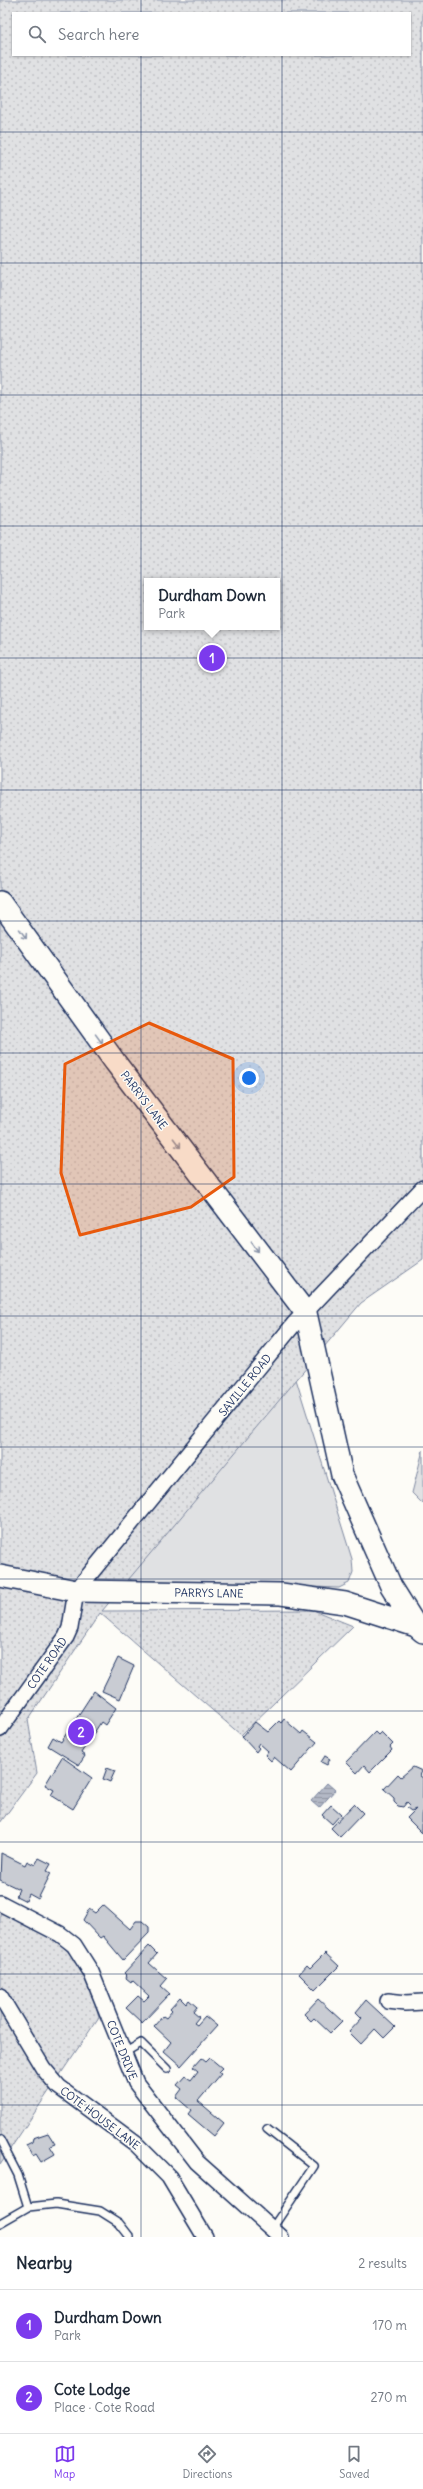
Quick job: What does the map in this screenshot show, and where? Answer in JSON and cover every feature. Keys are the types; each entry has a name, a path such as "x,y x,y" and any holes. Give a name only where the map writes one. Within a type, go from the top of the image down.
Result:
{"main road":[{"name":"PARRYS LANE","path":"0,902 119,1067 292,1296 300,1319 342,1475 391,1586 420,1629"},
{"name":"PARRYS LANE","path":"0,1576 76,1591 281,1594 345,1603 420,1629"}],"street":[{"name":"SAVILLE ROAD","path":"76,1591 300,1319 423,1188"},
{"name":"COTE ROAD","path":"0,1729 66,1637 70,1628 76,1591"},
{"name":"COTE DRIVE","path":"0,1903 60,1934 74,1945 91,1972 136,2084 197,2162 276,2234"},
{"name":"COTE HOUSE LANE","path":"0,1996 43,2068 59,2087 136,2144 169,2177 205,2237"},
{"path":"388,2001 406,2003 423,2002"}],"lane":[{"path":"124,2053 141,2043 167,2069"},
{"path":"267,2129 314,2166 276,2234"},
{"path":"0,2140 18,2176 28,2207"},
{"path":"0,2223 28,2207 56,2204 100,2211 119,2223 130,2237"}],"highlighted area":[{"path":"149,1023 233,1059 234,1177 191,1207 80,1235 61,1173 65,1064"}],"shaded area":[{"path":"0,0 423,0 423,1260 361,1303 102,1611 313,1610 353,1626 241,1735 100,1613 28,1720 37,1773 0,1823"},
{"path":"295,1376 352,1559 353,1572 349,1583 339,1588 132,1580 117,1575"},
{"path":"423,1450 423,1504 412,1493"},
{"path":"327,1783 335,1790 319,1808 311,1801"},
{"path":"0,1910 49,1936 70,1954 79,1964 88,1981 99,2017 0,2164"}],"building":[{"path":"118,1658 134,1666 120,1699 102,1691"},
{"path":"94,1691 116,1708 105,1725 101,1722 81,1753 85,1756 79,1765 48,1746 53,1737 61,1742"},
{"path":"284,1719 301,1734 303,1731 317,1742 291,1772 274,1757 271,1761 265,1755 268,1751 259,1743 257,1746 259,1748 256,1752 242,1737 255,1722 268,1732 279,1721 281,1723"},
{"path":"375,1732 378,1735 381,1732 393,1744 390,1747 392,1750 370,1772 364,1765 357,1773 346,1762"},
{"path":"325,1756 330,1759 327,1765 321,1762"},
{"path":"62,1757 92,1778 73,1809 51,1795 54,1790 45,1785"},
{"path":"413,1767 422,1771 420,1776 423,1778 422,1833 407,1818 416,1809 411,1811 407,1808 410,1805 407,1802 403,1807 398,1806 394,1802 394,1798 384,1789 398,1774 401,1777"},
{"path":"107,1768 115,1771 110,1782 103,1779"},
{"path":"354,1804 363,1813 340,1837 331,1828"},
{"path":"331,1805 341,1814 332,1824 322,1815"},
{"path":"1,1853 25,1865 27,1861 35,1865 39,1858 51,1864 47,1871 51,1873 38,1899 29,1894 26,1901 16,1896 19,1889 0,1880"},
{"path":"103,1905 130,1929 136,1921 142,1921 149,1927 149,1933 123,1960 103,1936 100,1938 83,1920 89,1909 95,1913"},
{"path":"149,1946 157,1954 149,1963 167,1979 161,1986 170,1994 142,2023 126,2008 138,1996 144,2001 149,1996 132,1980 131,1982 126,1978 127,1976 124,1973"},
{"path":"325,1953 339,1966 315,1990 299,1974 307,1965 310,1968"},
{"path":"180,1998 186,2004 189,2000 197,2007 193,2012 199,2017 194,2023 197,2025 205,2016 217,2026 181,2066 164,2051 171,2042 154,2026 163,2016 166,2018 172,2011 170,2009"},
{"path":"318,1999 342,2021 330,2033 314,2018 311,2021 304,2014"},
{"path":"366,2000 395,2027 384,2038 375,2029 361,2044 349,2032 362,2018 356,2012"},
{"path":"201,2058 206,2062 210,2058 222,2068 218,2072 221,2074 198,2101 224,2123 214,2136 188,2114 191,2110 176,2097 182,2089 177,2085 185,2076 191,2080 198,2071 193,2067"},
{"path":"48,2133 55,2144 50,2146 55,2154 41,2162 36,2154 33,2156 26,2145 32,2142 33,2138"}],"place":[{"name":"Durdham Down","path":"212,658"},
{"name":"Cote Lodge","path":"81,1732"}]}
